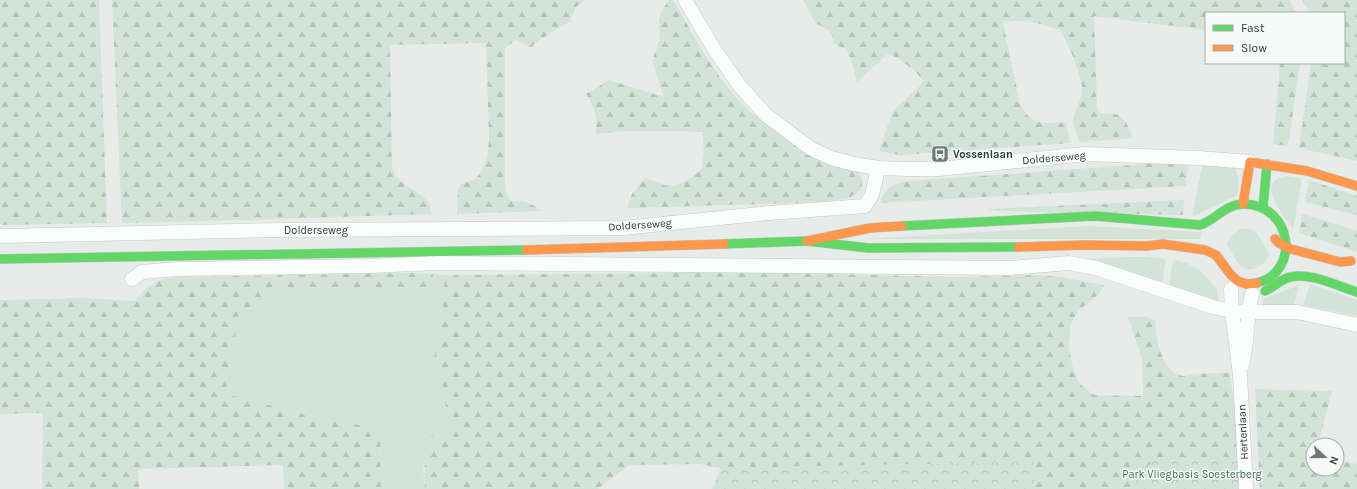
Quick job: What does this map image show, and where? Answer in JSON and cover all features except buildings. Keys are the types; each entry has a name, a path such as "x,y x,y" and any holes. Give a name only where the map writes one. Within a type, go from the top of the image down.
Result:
{"main road":[{"name":"Dolderseweg","path":"1250,162 1307,171 1357,186"},
{"path":"1240,215 1250,162"},
{"path":"1263,207 1267,164"},
{"name":"Dolderseweg","path":"806,241 870,228 1095,216 1200,225 1209,222 1216,215 1235,205 1243,204"},
{"path":"1241,289 1261,282 1275,273 1284,258 1286,248 1286,236 1279,220 1263,207 1243,204"},
{"path":"1272,231 1274,237 1286,248 1340,262 1354,262"},
{"path":"1286,236 1292,240 1342,255 1354,262"},
{"name":"Dolderseweg","path":"0,259 555,249 806,241 868,248 1052,247 1085,245 1147,246 1162,252 1199,258 1216,255 1231,276 1242,283 1241,289"},
{"path":"1241,289 1269,290 1287,278 1298,276 1327,282 1357,292"}],"street":[{"path":"685,0 716,52 739,85 766,115 810,148 831,158 878,168"},
{"name":"Dolderseweg","path":"0,236 282,230 622,228 769,213 865,206 872,195 878,168 939,169 1086,154 1199,158 1250,162"},
{"path":"132,279 142,272 177,269 370,266 438,263 1001,268 1069,263 1096,268 1213,307 1248,312 1297,312 1357,325"},
{"name":"Hertenlaan","path":"1241,289 1232,310 1240,375 1246,489"},
{"name":"Hertenlaan","path":"1240,375 1246,350 1248,312 1241,289"}],"green space":[{"path":"0,0 99,0 107,223 0,225"},
{"path":"112,0 585,0 576,7 570,21 535,43 531,48 516,40 505,48 506,192 510,201 527,203 541,211 457,214 458,189 460,185 472,180 482,171 487,155 489,138 486,43 390,45 392,168 396,176 402,182 425,199 429,205 431,214 122,223"},
{"path":"669,0 673,0 712,66 735,96 763,121 853,169 862,180 862,185 857,193 848,198 827,202 627,208 632,194 645,178 664,185 675,185 690,179 702,168 704,151 702,132 625,131 596,134 595,113 586,94 609,80 664,97 653,64 654,55 659,41 659,20 661,12"},
{"path":"803,0 1289,0 1296,12 1205,12 1205,30 1094,16 1097,106 1099,113 1120,116 1126,122 1132,138 1079,142 1073,123 1076,109 1081,98 1082,86 1075,61 1061,30 1025,21 1003,22 1020,104 1029,116 1039,122 1066,122 1070,143 899,155 879,151 893,111 920,86 923,81 917,73 907,65 888,54 857,83 853,65 846,49 832,43 833,38 830,32 816,23"},
{"path":"1302,0 1357,0 1357,161 1299,148 1311,64 1345,64 1345,12 1309,12"},
{"path":"1280,64 1300,64 1288,146 1273,144"},
{"path":"1188,161 1186,186 880,203 885,192 891,186 909,181"},
{"path":"1202,165 1235,167 1239,185 1238,193 1236,196 1192,217"},
{"path":"1286,176 1302,178 1293,229 1278,207 1271,191 1272,184 1276,179"},
{"path":"1309,180 1357,196 1357,215 1305,202"},
{"path":"1184,200 1183,215 998,211 986,209"},
{"path":"1302,214 1357,231 1357,252 1299,233"},
{"path":"1089,226 1202,232 1201,239 865,239"},
{"path":"1241,229 1252,230 1256,233 1270,254 1260,266 1256,268 1246,269 1242,267 1226,244 1231,236"},
{"path":"1125,257 1166,259 1162,283 1087,259"},
{"path":"1173,260 1187,263 1199,269 1217,289 1219,301 1169,285"},
{"path":"409,273 433,274 432,289 289,288 273,292 252,309 239,314 226,388 230,395 303,414 380,429 381,489 284,489 283,465 138,469 139,489 42,489 43,413 0,414 0,300 85,298 135,301 149,286 154,283 165,279 179,277"},
{"path":"788,273 956,277 1036,275 1060,277 1104,285 1099,294 1078,311 1070,326 1069,345 1072,365 1080,384 1094,395 1143,396 1142,359 1128,317 1147,317 1155,320 1161,354 1170,369 1176,374 1184,376 1230,373 1241,458 1242,489 1035,489 1034,462 721,468 699,464 629,465 598,489 425,489 425,462 429,436 445,438 454,414 446,407 440,373 433,362 441,327 445,275"},
{"path":"433,274 445,275 441,327 433,362 440,373 446,407 455,414 445,438 434,436 423,468 425,489 381,489 380,429 303,414 230,395 226,388 239,314 252,309 273,292 289,288 432,288"},
{"path":"1310,284 1357,300 1357,316 1303,305"},
{"path":"1299,285 1294,307 1263,305 1263,299"},
{"path":"1255,389 1332,391 1320,437 1305,437 1305,477 1345,477 1345,462 1357,464 1357,489 1260,489"},
{"name":"Park Vliegbasis Soesterberg","path":"1241,458 1242,489 1130,489 1153,460"},
{"path":"1034,462 1035,489 712,489 721,468"}],"traffic: fast":[{"path":"1263,207 1267,164"},
{"path":"902,226 1095,216 1200,225 1211,220 1226,209 1244,204 1260,207 1273,215 1281,227 1285,240 1285,253 1280,266 1271,276 1257,283"},
{"path":"724,244 807,241 868,248 1018,247"},
{"path":"0,259 526,250"},
{"path":"1265,291 1287,278 1306,276 1324,280 1357,292"}],"traffic: slow":[{"path":"1243,204 1250,162 1307,171 1357,186"},
{"path":"807,241 870,228 902,226"},
{"path":"1275,239 1279,243 1291,249 1340,262 1351,261"},
{"path":"526,250 724,244"},
{"path":"1018,247 1085,245 1147,246 1163,244 1205,250 1216,255 1231,275 1238,281 1246,284 1257,283"}],"place":[{"name":"Vossenlaan","path":"940,154"}]}
